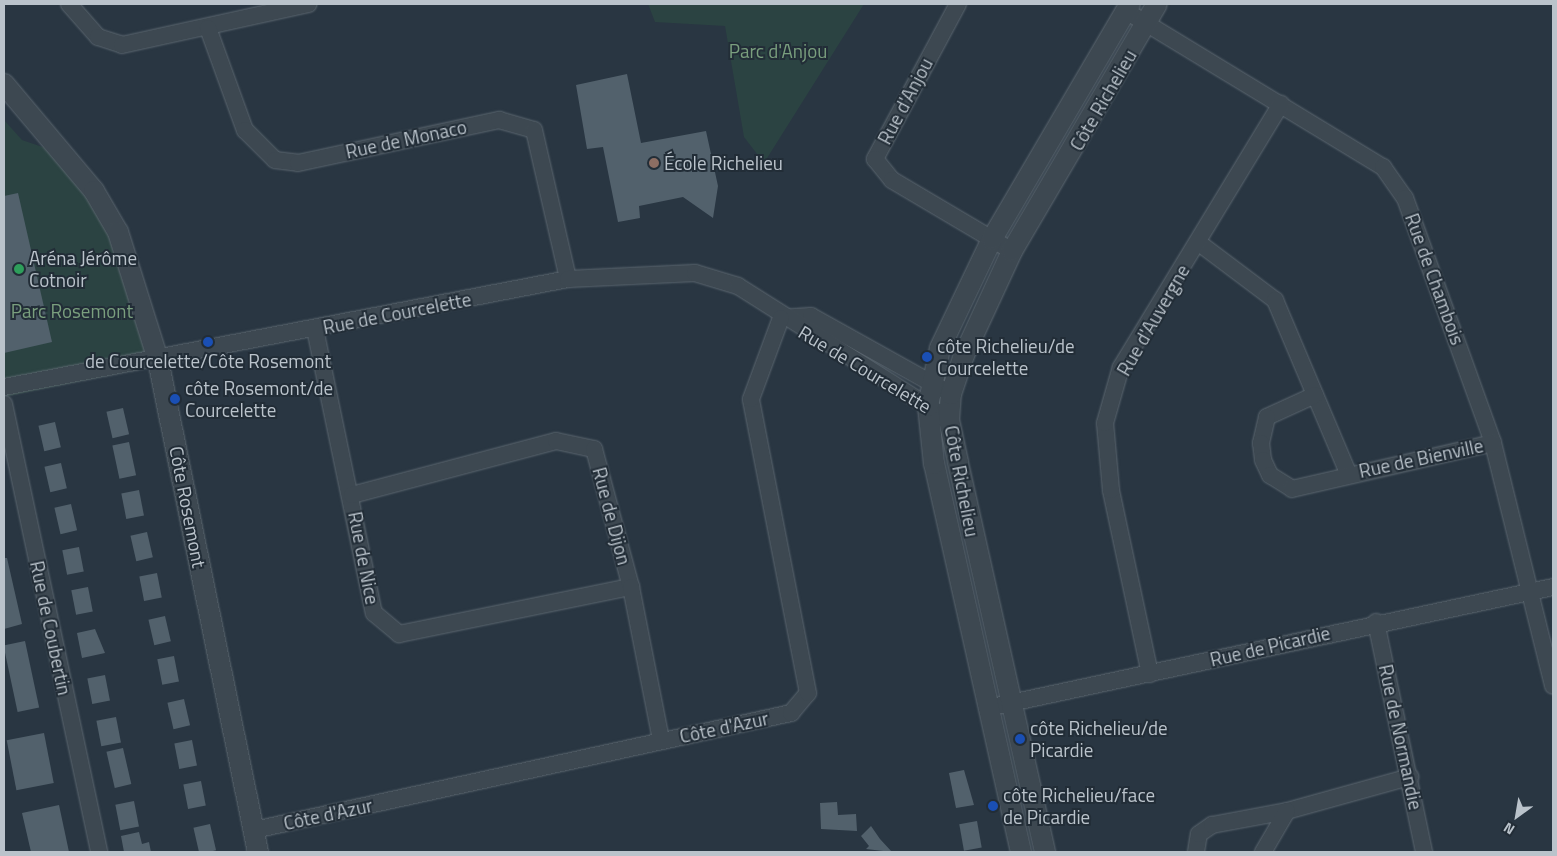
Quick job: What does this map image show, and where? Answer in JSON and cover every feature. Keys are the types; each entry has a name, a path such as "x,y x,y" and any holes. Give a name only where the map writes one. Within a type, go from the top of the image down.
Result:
{"street":[{"path":"70,4 98,37 122,45 208,28 309,4"},
{"name":"Rue d'Anjou","path":"958,4 875,159 892,180 1012,251"},
{"name":"Côte Richelieu","path":"1045,852 949,420 951,394 964,354 1012,251 1157,4"},
{"name":"Côte Richelieu","path":"1021,852 934,464 928,406 931,384 940,348 992,239 1128,7"},
{"name":"Rue de Chambois","path":"1128,7 1146,24 1383,167 1406,198 1493,443 1532,592 1553,686"},
{"name":"Rue de Monaco","path":"208,28 246,130 275,160 298,162 499,120 534,130 568,279"},
{"name":"Côte Rosemont","path":"4,84 94,191 118,232 158,360 258,852"},
{"name":"Rue d'Auvergne","path":"1150,674 1110,490 1105,423 1121,367 1199,243 1280,104"},
{"name":"Rue de Bienville","path":"1199,243 1276,300 1348,473"},
{"name":"Rue de Courcelette","path":"4,387 158,360 568,279 695,273 738,286 781,318 949,420"},
{"name":"Rue de Courcelette","path":"781,318 811,316 951,394"},
{"name":"Côte d'Azur","path":"254,830 791,712 808,693 751,399 781,318"},
{"name":"Rue de Nice","path":"315,329 352,495 374,613 399,634 630,587"},
{"name":"Rue de Bienville","path":"1315,395 1267,417 1261,443 1270,475 1292,489 1348,473 1493,443"},
{"name":"Rue de Coubertin","path":"4,404 99,852"},
{"name":"Rue de Dijon","path":"352,495 556,441 594,449 630,587 661,740"},
{"name":"Rue de Picardie","path":"988,708 1150,674 1376,622 1553,587"},
{"name":"Rue de Normandie","path":"1376,622 1410,777 1424,852"},
{"path":"1196,852 1200,834 1212,825 1287,811 1410,777"},
{"path":"1263,852 1287,811"}],"green space":[{"name":"Parc d'Anjou","path":"648,4 864,4 764,163 744,137 725,26 655,22"},
{"name":"Parc Rosemont","path":"4,120 22,140 57,152 114,233 160,365 4,397"}],"building":[{"name":"École Richelieu","path":"627,74 641,143 706,131 718,186 713,218 683,197 639,206 640,218 618,222 603,147 587,149 576,85"},
{"name":"Aréna Jérôme Cotnoir","path":"18,193 52,342 4,353 4,196"},
{"path":"123,408 129,434 113,438 106,412"},
{"path":"55,422 61,447 44,451 38,426"},
{"path":"129,442 136,475 119,479 112,446"},
{"path":"61,463 67,488 50,492 44,467"},
{"path":"139,490 144,516 126,519 121,493"},
{"path":"71,504 77,530 61,534 54,508"},
{"path":"147,532 153,557 136,561 130,536"},
{"path":"79,547 84,572 67,575 62,550"},
{"path":"4,558 7,558 22,624 4,629"},
{"path":"157,573 162,598 144,601 139,576"},
{"path":"88,587 93,612 76,615 71,590"},
{"path":"165,616 171,641 154,645 148,620"},
{"path":"95,629 105,653 82,658 77,633"},
{"path":"25,641 39,708 18,712 4,645"},
{"path":"174,656 179,682 162,685 157,659"},
{"path":"105,675 110,701 92,704 87,678"},
{"path":"184,699 190,725 174,729 167,703"},
{"path":"116,717 121,743 101,746 96,721"},
{"path":"44,733 54,783 16,790 7,740"},
{"path":"192,740 197,766 179,769 174,743"},
{"path":"123,748 131,784 115,788 106,752"},
{"path":"964,770 974,805 956,808 949,773"},
{"path":"201,781 206,806 188,809 183,784"},
{"path":"134,801 139,827 120,830 115,805"},
{"path":"837,802 838,815 856,814 857,831 821,829 820,803"},
{"path":"59,805 69,852 31,852 22,813"},
{"path":"977,821 982,848 964,851 959,824"},
{"path":"210,824 216,850 199,852 193,828"},
{"path":"871,826 892,852 866,849 869,846 861,836"},
{"path":"139,832 142,844 149,842 151,852 124,852 121,836"}],"place":[{"name":"École Richelieu","path":"654,163"},
{"name":"Aréna Jérôme Cotnoir","path":"19,269"},
{"name":"de Courcelette/Côte Rosemont","path":"208,342"},
{"name":"côte Richelieu/de Courcelette","path":"927,357"},
{"name":"côte Rosemont/de Courcelette","path":"175,399"},
{"name":"côte Richelieu/de Picardie","path":"1020,739"},
{"name":"côte Richelieu/face de Picardie","path":"993,806"}]}
